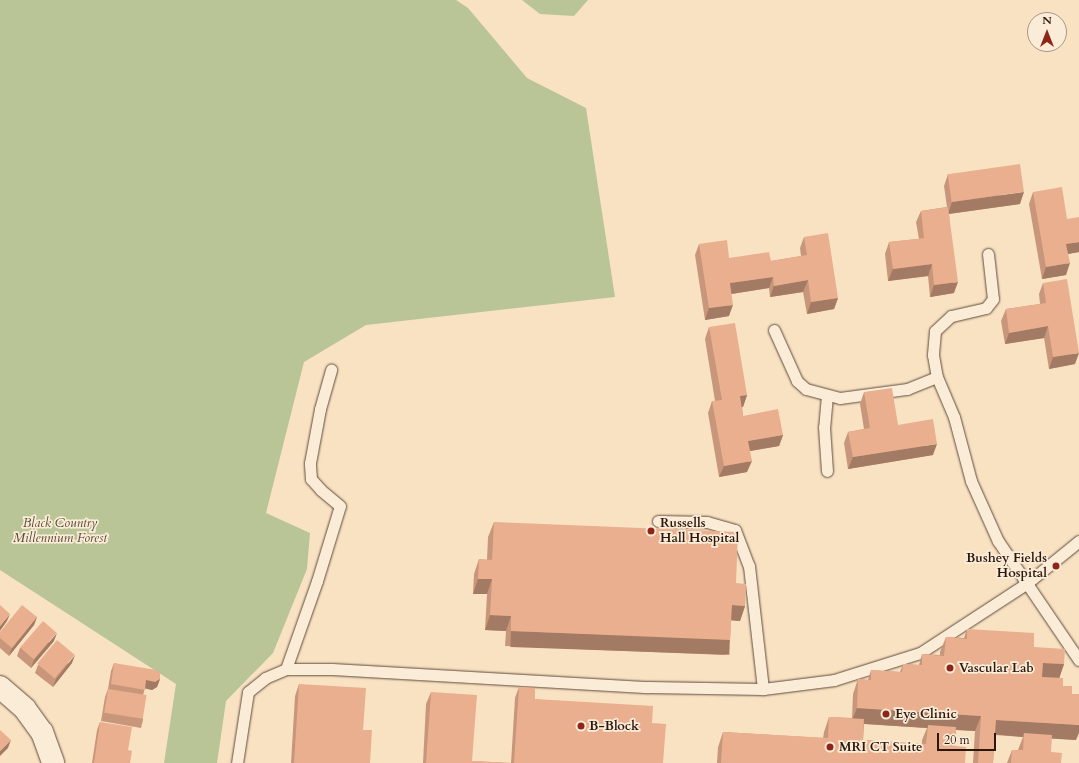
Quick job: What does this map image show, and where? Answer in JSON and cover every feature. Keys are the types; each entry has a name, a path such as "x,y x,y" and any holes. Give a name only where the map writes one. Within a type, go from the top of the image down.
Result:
{"street":[{"path":"0,687 26,709 42,732 53,763"}],"lane":[{"path":"988,254 993,299 986,308 951,316 935,331 933,355 937,377 954,417 971,481 998,541 1079,660"},
{"path":"774,330 797,381 806,389 840,398 907,389 937,377"},
{"path":"286,669 317,581 340,506 321,490 312,479 310,463 320,409 331,370"},
{"path":"827,394 824,427 828,471"},
{"path":"658,521 707,522 734,530 749,566 763,689"},
{"path":"238,763 248,692 266,678 286,669 332,669 648,687 763,689 834,680 920,653 1026,584 1079,541"}],"green space":[{"name":"Black Country Millennium Forest","path":"0,0 456,0 468,8 527,78 586,108 615,297 366,325 304,362 266,513 310,533 307,569 273,653 226,701 217,763 164,763 176,684 0,570"},
{"path":"522,0 588,0 574,16 540,14"}],"building":[{"path":"1020,164 1024,192 952,202 948,174"},
{"path":"1062,187 1067,219 1079,217 1079,242 1066,244 1070,263 1046,267 1033,192"},
{"path":"948,207 958,282 934,285 932,264 893,269 889,242 924,238 921,211"},
{"path":"828,233 838,298 811,302 808,280 774,286 773,277 730,283 733,305 709,308 699,244 727,240 729,258 769,252 771,261 807,255 804,237"},
{"path":"1067,279 1079,353 1053,357 1048,326 1009,333 1006,309 1046,303 1043,283"},
{"path":"735,323 747,395 740,396 743,416 778,409 783,435 748,441 752,461 724,466 712,401 722,400 709,327"},
{"path":"892,388 898,425 933,419 937,444 853,457 848,432 870,428 864,392"},
{"path":"494,522 738,532 736,583 746,584 745,606 732,605 730,640 511,631 511,616 490,615 492,579 478,579 479,559 492,560"},
{"path":"0,605 10,614 0,626"},
{"path":"22,605 37,617 12,648 0,638 0,632"},
{"path":"43,621 57,633 34,659 20,647"},
{"path":"967,629 1034,633 1034,647 1065,649 1064,664 1043,663 1042,677 1063,678 1063,686 1072,686 1072,694 1079,694 1079,725 996,720 993,763 978,763 981,716 857,708 858,679 871,680 871,670 902,672 903,664 922,665 922,654 944,656 946,637 967,639"},
{"path":"57,640 75,655 55,679 37,664"},
{"path":"114,663 156,670 160,673 160,679 155,682 146,680 145,690 111,684"},
{"path":"299,684 366,688 363,730 372,730 370,763 294,763"},
{"name":"B-Block","path":"519,687 535,688 535,699 653,706 652,723 666,724 663,763 514,763"},
{"path":"108,689 147,695 143,719 104,713"},
{"path":"431,692 477,695 472,761 512,763 426,763"},
{"path":"829,717 864,719 863,740 926,744 928,725 956,727 955,746 966,747 965,763 721,763 723,732 828,738"},
{"path":"100,722 132,727 128,750 132,751 130,763 94,763"},
{"path":"0,730 11,740 0,751"},
{"path":"1024,733 1052,735 1051,752 1062,753 1061,763 1011,763 1012,750 1023,750"}],"place":[{"name":"Russells Hall Hospital","path":"651,531"},
{"name":"Bushey Fields Hospital","path":"1056,566"},
{"name":"Vascular Lab","path":"950,668"},
{"name":"Eye Clinic","path":"886,714"},
{"name":"B-Block","path":"581,726"},
{"name":"MRI CT Suite","path":"830,747"}]}
